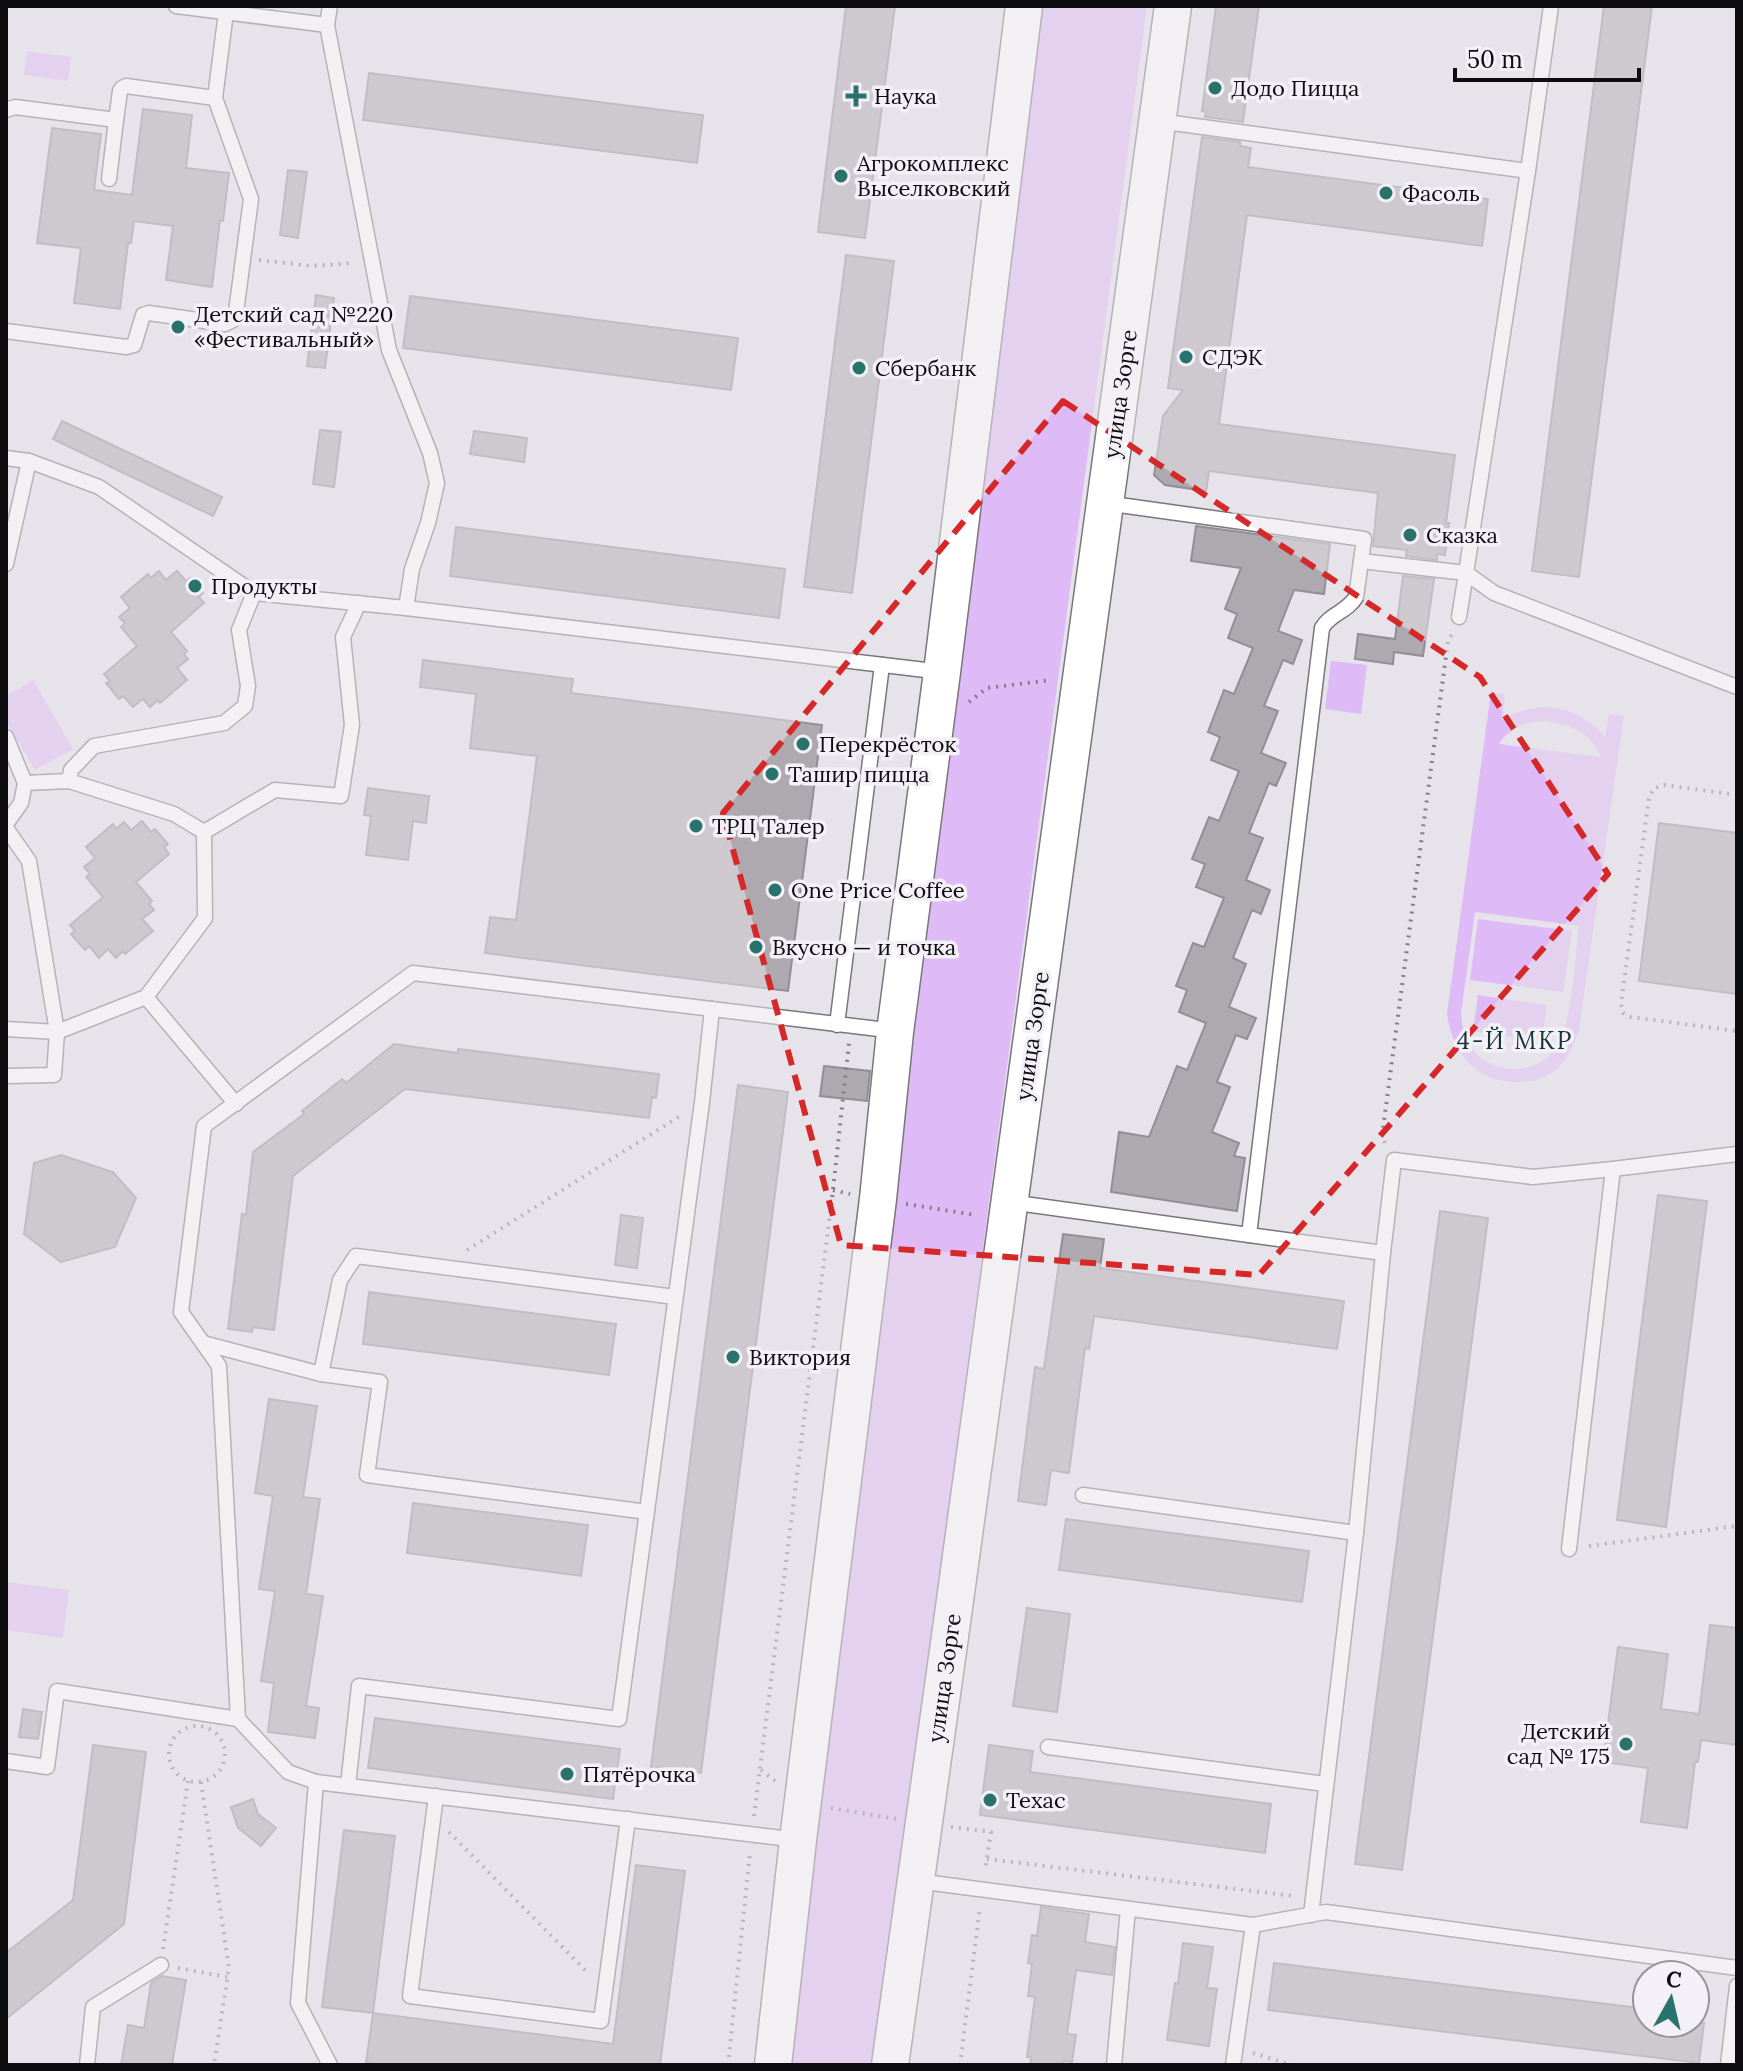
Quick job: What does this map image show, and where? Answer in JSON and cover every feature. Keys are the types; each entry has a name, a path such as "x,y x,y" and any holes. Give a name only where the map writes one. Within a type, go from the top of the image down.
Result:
{"main road":[{"path":"773,2065 878,1199 895,1032 1024,6"},
{"name":"улица Зорге","path":"890,2065 1173,6"}],"lane":[{"path":"176,6 327,25"},
{"path":"330,6 327,25 389,350 430,453 437,483 428,523 412,569 406,608"},
{"path":"1459,617 1551,6"},
{"path":"6,331 126,347 134,345 143,315 149,313 225,324 233,320 251,199 215,98 226,12"},
{"path":"109,179 122,88 126,86 215,98"},
{"path":"6,110 15,107 116,120"},
{"path":"1157,121 1528,171"},
{"path":"6,458 29,461 99,487 254,593 406,608 882,665 940,688"},
{"path":"6,564 29,461"},
{"path":"1105,502 1364,539 1356,597 1353,603 1325,622 1322,628 1249,1235"},
{"path":"1361,561 1466,573 1494,593 1737,687"},
{"path":"69,781 71,770 94,746 224,723 245,706 248,686 239,630 254,593"},
{"path":"204,832 275,790 341,796 352,725 343,637 359,603"},
{"path":"844,1025 882,665"},
{"path":"6,737 25,783 21,803 6,826 29,861 57,1032 54,1075 6,1076"},
{"path":"25,783 69,781 174,814 204,832"},
{"path":"6,1029 57,1032 146,997 205,918 204,832"},
{"path":"238,1719 219,1366 181,1312 204,1126 413,973 895,1032"},
{"path":"146,997 236,1104"},
{"path":"348,1785 359,1686 619,1719 712,1009"},
{"path":"1311,1915 1356,1533 1394,1160 1533,1177 1737,1154"},
{"path":"1569,1549 1613,1169"},
{"path":"1008,1211 1249,1235 1383,1253"},
{"path":"321,1374 340,1280 356,1256 675,1297"},
{"path":"203,1343 321,1374 380,1382 367,1475 647,1512"},
{"path":"1083,1495 1356,1533"},
{"path":"6,1761 47,1767 57,1691 238,1719 288,1772 316,1782 798,1840"},
{"path":"1048,1747 1325,1784"},
{"path":"316,1782 298,2003 330,2065"},
{"path":"436,1796 410,1996 601,2021 628,1819"},
{"path":"915,1880 1253,1925 1326,1912 1737,1968"},
{"path":"1114,2065 1128,1909"},
{"path":"1233,2065 1253,1925"},
{"path":"87,2065 93,2007 161,1965"},
{"path":"1728,2065 1737,1986"}],"path":[{"path":"244,258 312,266 372,260"},
{"path":"1394,1160 1382,1136 1448,641 1459,617"},
{"path":"940,688 963,707 987,688 1081,676"},
{"path":"1737,795 1664,785 1654,788 1649,798 1621,1004 1623,1013 1631,1017 1737,1031"},
{"path":"728,2065 752,1834 833,1190 844,1025"},
{"path":"441,1267 702,1102"},
{"path":"833,1190 878,1199 1008,1211"},
{"path":"1569,1549 1737,1526"},
{"path":"200,1725 213,1730 222,1740 226,1753 223,1767 214,1777 201,1782 188,1781 176,1774 169,1761 169,1748 175,1736 186,1727 200,1725"},
{"path":"761,1770 782,1786"},
{"path":"188,1781 161,1965 227,1977"},
{"path":"201,1782 229,1968 214,2065"},
{"path":"832,1808 908,1820"},
{"path":"433,1816 605,1991"},
{"path":"950,1826 991,1832 960,2065"},
{"path":"1235,2047 1292,2065"}],"highlighted area":[{"path":"1063,401 1480,677 1608,874 1259,1275 841,1245 723,813"}],"shaded area":[{"path":"1039,6 1147,6 875,2065 785,2065"},
{"path":"27,51 71,57 68,81 24,75"},
{"path":"1331,661 1367,665 1361,714 1325,709"},
{"path":"33,680 73,749 35,770 6,721 6,696"},
{"path":"1491,692 1505,694 1502,720 1530,709 1557,708 1582,718 1605,737 1609,714 1624,716 1579,1030 1563,1063 1555,1071 1535,1080 1504,1081 1490,1077 1469,1063 1461,1053 1447,1014","holes":["1539,721 1559,723 1584,734 1601,757 1499,744 1516,728","1475,912 1579,926 1573,986 1564,1030 1551,1053 1529,1067 1504,1068 1492,1064 1480,1058 1465,1035 1461,1013"]},
{"path":"1478,919 1572,931 1563,992 1470,980"},
{"path":"1478,995 1547,1005 1542,1041 1473,1031"},
{"path":"6,1582 69,1590 63,1638 6,1630"}],"building":[{"path":"846,6 895,6 865,238 818,232"},
{"path":"1216,6 1259,6 1243,122 1205,117 1206,112 1202,111"},
{"path":"1604,6 1652,6 1579,577 1532,571"},
{"path":"369,73 703,115 697,163 363,120"},
{"path":"143,109 192,115 186,168 229,173 212,287 166,280 173,226 134,221 131,243 128,243 120,309 74,303 81,248 37,243 52,128 101,134 94,190 132,195"},
{"path":"1202,137 1240,142 1240,146 1251,148 1248,167 1488,199 1482,246 1247,215 1219,424 1455,455 1445,555 1437,554 1437,560 1406,556 1407,550 1373,546 1378,493 1209,471 1206,491 1165,485 1154,475 1163,416 1183,390 1168,388"},
{"path":"288,170 307,172 298,238 280,235"},
{"path":"846,255 894,261 852,593 804,587"},
{"path":"316,295 334,298 325,368 307,366"},
{"path":"410,296 738,338 731,390 403,348"},
{"path":"62,421 222,497 213,516 53,439"},
{"path":"320,430 341,432 334,487 313,484"},
{"path":"474,431 527,438 524,462 470,454"},
{"path":"1196,526 1330,544 1324,594 1294,590 1278,631 1302,640 1293,664 1283,660 1264,706 1278,711 1261,753 1286,763 1276,786 1269,783 1249,833 1263,838 1246,880 1270,890 1261,914 1252,910 1233,958 1246,964 1229,1007 1256,1018 1247,1039 1236,1035 1217,1082 1230,1087 1212,1132 1239,1143 1234,1156 1245,1158 1237,1211 1111,1192 1119,1132 1149,1137 1177,1066 1187,1070 1206,1023 1179,1012 1187,990 1176,986 1193,943 1204,947 1224,898 1196,887 1205,864 1192,859 1209,817 1219,821 1239,771 1211,760 1220,737 1208,732 1224,690 1234,694 1253,648 1228,638 1237,614 1225,609 1241,568 1191,561"},
{"path":"456,527 785,569 779,618 450,576"},
{"path":"159,571 166,580 177,571 186,581 190,578 203,593 199,597 204,603 171,632 187,651 184,654 188,659 177,668 187,680 160,703 158,700 150,707 143,699 133,707 123,696 119,699 106,683 110,681 104,674 137,646 121,627 125,623 119,617 130,608 121,597 148,574 151,578"},
{"path":"1403,576 1434,579 1423,656 1394,652 1393,664 1355,659 1358,634 1395,639"},
{"name":"ТРЦ Талер","path":"423,660 573,679 571,693 822,725 788,991 485,953 490,917 516,920 537,756 470,748 476,694 420,687"},
{"path":"368,788 429,796 426,823 413,821 408,860 366,855 371,816 364,815"},
{"path":"142,821 151,832 155,829 168,844 164,847 169,854 136,882 152,901 149,904 154,910 142,919 153,931 125,954 123,951 116,958 108,949 99,958 89,946 85,950 71,934 75,931 70,925 103,897 86,877 90,874 84,867 95,858 86,847 113,824 116,829 124,822 131,830"},
{"path":"1659,823 1737,833 1737,994 1639,981"},
{"path":"394,1044 659,1074 656,1098 652,1097 649,1118 405,1089 293,1176 274,1330 253,1327 252,1332 228,1329 253,1152 304,1114 302,1111 342,1079 346,1083"},
{"path":"824,1066 870,1071 867,1101 820,1096"},
{"path":"738,1085 788,1092 701,1773 651,1767"},
{"path":"61,1155 113,1172 136,1198 115,1247 61,1262 24,1234 34,1163"},
{"path":"1658,1195 1707,1201 1666,1527 1617,1520"},
{"path":"1440,1211 1488,1218 1402,1870 1355,1864"},
{"path":"621,1215 643,1218 637,1268 615,1265"},
{"path":"1063,1234 1104,1239 1100,1268 1344,1301 1337,1349 1094,1316 1089,1349 1085,1348 1069,1473 1051,1470 1046,1505 1018,1501 1035,1367 1044,1369"},
{"path":"369,1292 616,1324 609,1375 363,1344"},
{"path":"269,1399 317,1406 303,1497 320,1499 306,1594 323,1596 306,1706 319,1708 315,1738 268,1732 274,1683 261,1681 275,1591 259,1589 273,1496 255,1493"},
{"path":"413,1503 588,1525 581,1576 407,1553"},
{"path":"1066,1519 1309,1551 1302,1602 1059,1570"},
{"path":"1027,1608 1070,1614 1057,1712 1013,1706"},
{"path":"1710,1625 1737,1628 1737,1745 1701,1740 1698,1762 1695,1762 1687,1828 1641,1822 1648,1768 1603,1762 1618,1647 1668,1654 1661,1709 1699,1714"},
{"path":"23,1709 42,1712 38,1739 19,1737"},
{"path":"375,1718 620,1749 613,1799 368,1768"},
{"path":"93,1745 146,1752 124,1924 6,2019 6,1953 73,1900"},
{"path":"989,1745 1033,1751 1030,1772 1271,1804 1265,1853 980,1815"},
{"path":"253,1799 258,1814 276,1828 261,1846 238,1828 231,1807"},
{"path":"344,1830 395,1836 373,2013 322,2007"},
{"path":"636,1865 685,1871 660,2065 366,2063 373,2013 613,2044"},
{"path":"1041,1907 1089,1914 1085,1942 1115,1947 1112,1975 1076,1970 1067,2034 1076,2035 1072,2062 1064,2061 1063,2065 1030,2065 1031,2057 1027,2057 1035,1997 1028,1996 1032,1964 1028,1963 1032,1935 1037,1936"},
{"path":"1183,1943 1213,1947 1207,1988 1217,1989 1209,2046 1167,2040"},
{"path":"1274,1963 1631,2007 1631,2039 1702,2039 1699,2063 1268,2010"},
{"path":"162,1976 186,1980 172,2065 121,2065 128,2025 144,2028 151,1983"}],"place":[{"name":"Додо Пицца","path":"1215,88"},
{"name":"Наука","path":"856,96"},
{"name":"Агрокомплекс Выселковский","path":"841,176"},
{"name":"Фасоль","path":"1386,193"},
{"name":"Детский сад №220 «Фестивальный»","path":"178,327"},
{"name":"СДЭК","path":"1186,357"},
{"name":"Сбербанк","path":"859,368"},
{"name":"Сказка","path":"1410,535"},
{"name":"Продукты","path":"195,586"},
{"name":"Перекрёсток","path":"803,744"},
{"name":"Ташир пицца","path":"772,774"},
{"name":"ТРЦ Талер","path":"696,826"},
{"name":"One Price Coffee","path":"775,890"},
{"name":"Вкусно — и точка","path":"756,947"},
{"name":"Виктория","path":"733,1357"},
{"name":"Детский сад № 175","path":"1626,1744"},
{"name":"Пятёрочка","path":"567,1774"},
{"name":"Техас","path":"990,1800"}],"district":[{"name":"4-Й МКР","path":"1515,1040"}]}
